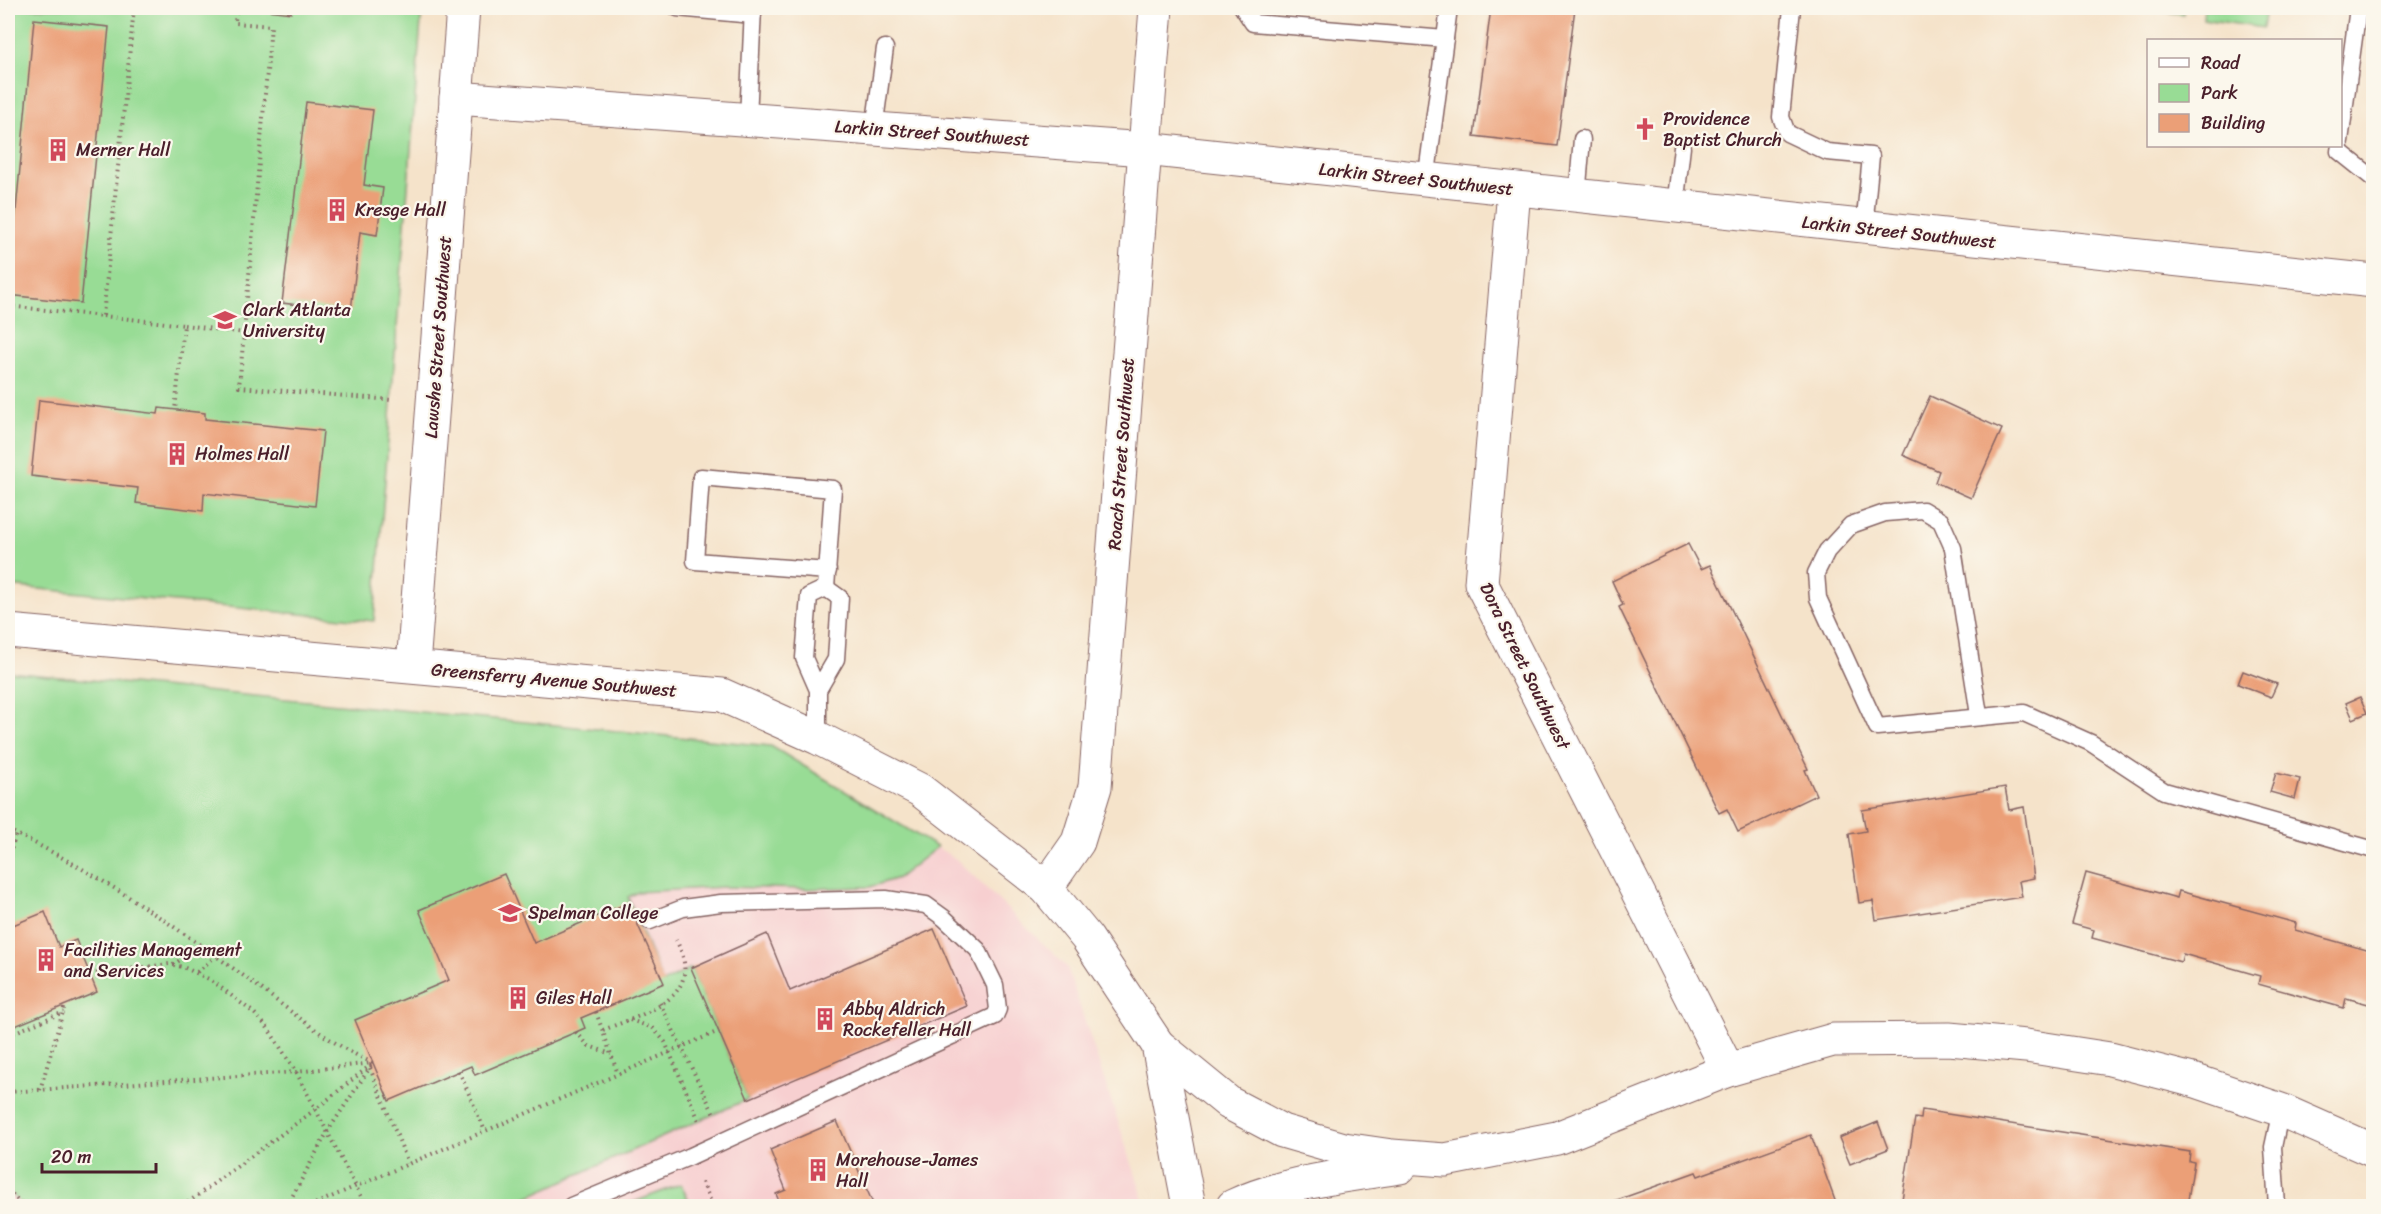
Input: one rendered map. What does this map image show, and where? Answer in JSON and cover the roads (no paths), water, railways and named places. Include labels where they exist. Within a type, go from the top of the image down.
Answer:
[{"type":"street","name":"Lawshe Street Southwest","points":[[413,666],[463,8]]},
{"type":"street","name":"Roach Street Southwest","points":[[1046,888],[1078,842],[1095,787],[1156,8]]},
{"type":"street","name":"Larkin Street Southwest","points":[[456,98],[1145,149],[2373,281]]},
{"type":"street","name":"Dora Street Southwest","points":[[1514,190],[1481,583],[1728,1070]]},
{"type":"street","name":"Greensferry Avenue Southwest","points":[[8,631],[722,695],[818,738],[920,790],[1046,888],[1087,938],[1158,1045]]},
{"type":"street","points":[[1233,1206],[1257,1195],[1314,1182],[1557,1138],[1728,1070],[1833,1040],[1948,1039],[2026,1046],[2110,1059],[2196,1081],[2281,1110],[2373,1151]]},
{"type":"street","points":[[1158,1045],[1229,1103],[1282,1131],[1344,1149],[1444,1160]]},
{"type":"street","points":[[1158,1045],[1189,1206]]},
{"type":"lane","points":[[677,8],[753,11],[748,119]]},
{"type":"lane","points":[[1243,8],[1253,23],[1444,39]]},
{"type":"lane","points":[[1426,181],[1449,8]]},
{"type":"lane","points":[[1792,8],[1781,117],[1787,133],[1827,152],[1871,156],[1864,228]]},
{"type":"lane","points":[[2342,126],[2358,8]]},
{"type":"lane","points":[[874,129],[885,48]]},
{"type":"lane","points":[[1577,197],[1582,139]]},
{"type":"lane","points":[[1675,207],[1682,147]]},
{"type":"lane","points":[[2340,147],[2339,152],[2373,179]]},
{"type":"lane","points":[[818,690],[836,659],[840,598],[827,579],[833,489],[701,477],[695,561],[827,579]]},
{"type":"lane","points":[[1979,715],[1953,548],[1941,521],[1923,510],[1885,513],[1851,525],[1827,551],[1816,573],[1818,598],[1877,727],[1979,715],[2024,713],[2091,743],[2164,791],[2373,850]]},
{"type":"lane","points":[[818,738],[818,690],[804,658],[809,596],[827,579]]},
{"type":"lane","points":[[571,1206],[726,1140],[995,1016],[998,1010],[995,985],[978,950],[944,918],[926,906],[886,899],[721,903],[683,908],[650,921]]},
{"type":"lane","points":[[2277,1206],[2272,1147],[2281,1110]]},
{"type":"place","name":"Providence Baptist Church","points":[[1645,129]]},
{"type":"place","name":"Merner Hall","points":[[58,150]]},
{"type":"place","name":"Kresge Hall","points":[[337,210]]},
{"type":"place","name":"Clark Atlanta University","points":[[225,320]]},
{"type":"place","name":"Holmes Hall","points":[[177,454]]},
{"type":"place","name":"Spelman College","points":[[510,913]]},
{"type":"place","name":"Facilities Management and Services","points":[[46,960]]},
{"type":"place","name":"Giles Hall","points":[[518,998]]},
{"type":"place","name":"Abby Aldrich Rockefeller Hall","points":[[825,1019]]},
{"type":"place","name":"Morehouse-James Hall","points":[[818,1170]]}]
